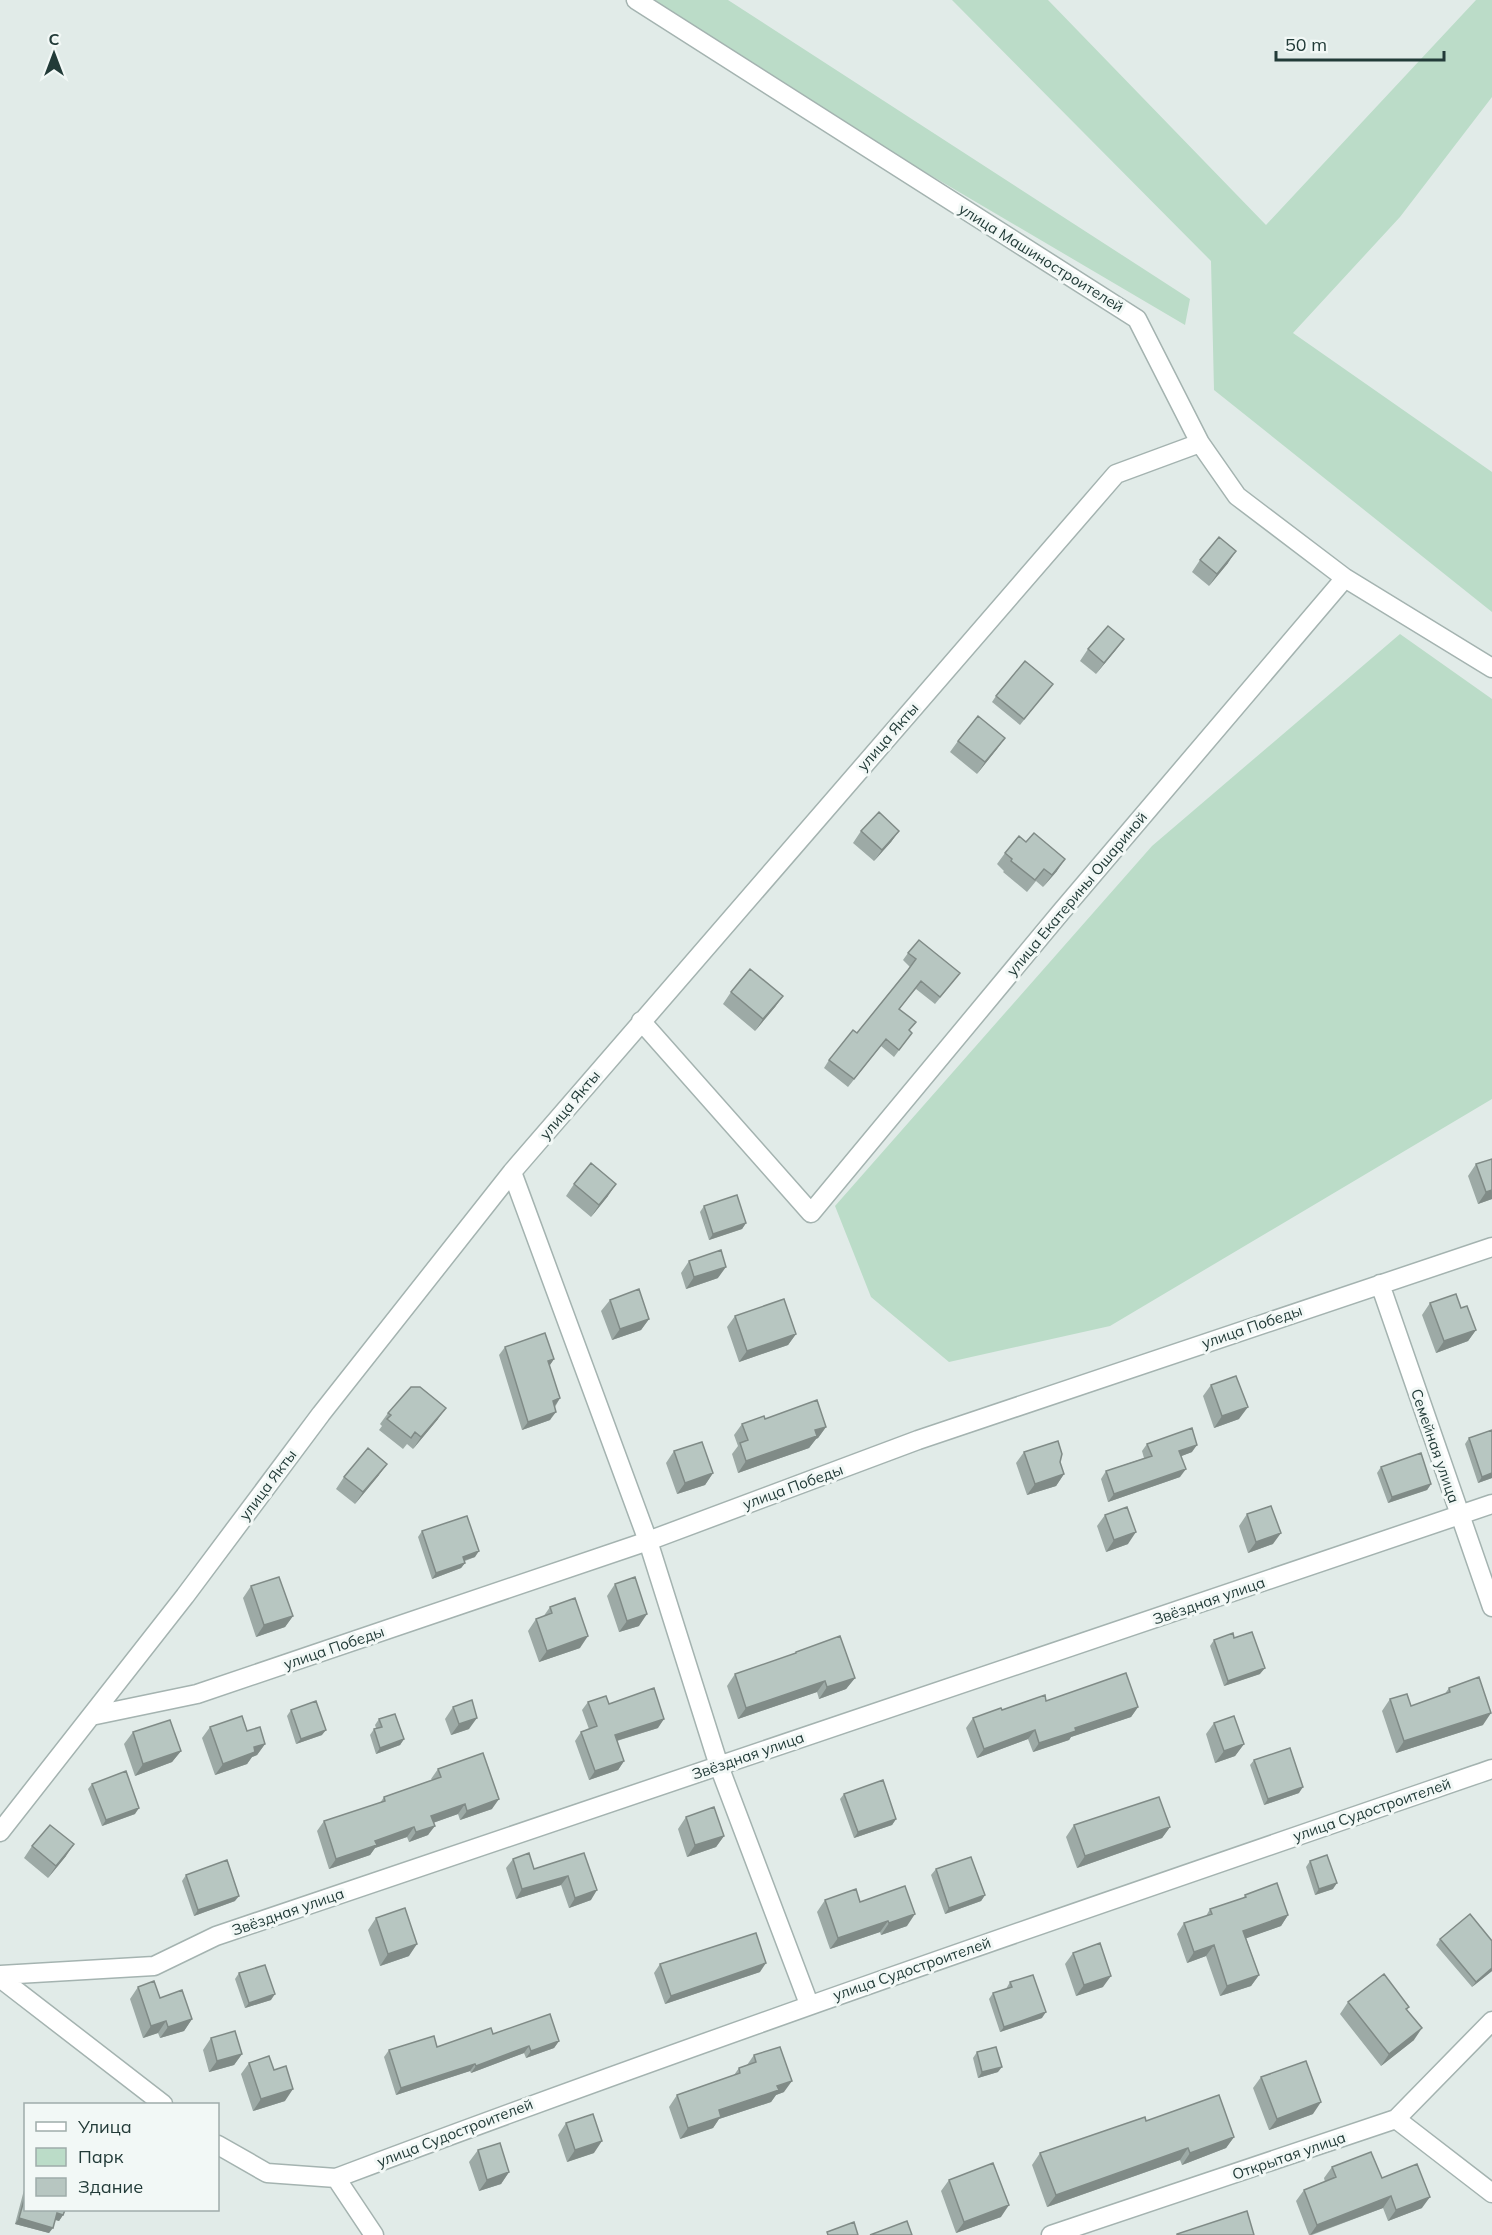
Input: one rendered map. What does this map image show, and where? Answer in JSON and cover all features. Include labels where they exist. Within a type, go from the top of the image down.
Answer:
[{"type":"street","name":"улица Машиностроителей","points":[[636,0],[1137,319],[1200,443],[1237,496],[1345,578],[1492,668]]},
{"type":"street","name":"улица Якты","points":[[0,1832],[186,1596],[321,1414],[512,1172],[641,1021],[1116,474],[1200,443]]},
{"type":"street","name":"улица Екатерины Ошариной","points":[[641,1021],[811,1213],[1060,912],[1345,578]]},
{"type":"street","points":[[512,1172],[648,1541],[719,1766],[808,2004]]},
{"type":"street","name":"улица Победы","points":[[91,1716],[197,1694],[648,1541],[918,1440],[1492,1247]]},
{"type":"street","name":"Семейная улица","points":[[1380,1284],[1492,1607]]},
{"type":"street","name":"Звёздная улица","points":[[0,1977],[154,1966],[216,1936],[1492,1504]]},
{"type":"street","name":"улица Судостроителей","points":[[336,2178],[560,2093],[808,2004],[1492,1769]]},
{"type":"street","points":[[0,1977],[162,2103]]},
{"type":"street","name":"Открытая улица","points":[[1051,2235],[1396,2119],[1492,2021]]},
{"type":"street","points":[[1396,2119],[1492,2193]]},
{"type":"street","points":[[219,2146],[267,2173],[336,2178],[374,2235]]},
{"type":"green space","points":[[633,0],[728,0],[1190,299],[1185,325]]},
{"type":"green space","points":[[952,0],[1048,0],[1266,225],[1476,0],[1492,0],[1492,97],[1400,217],[1293,333],[1492,472],[1492,612],[1214,390],[1211,261]]},
{"type":"green space","points":[[1400,634],[1492,699],[1492,1099],[1110,1326],[949,1362],[871,1297],[835,1206],[1152,846]]},
{"type":"building","points":[[1219,537],[1236,551],[1217,574],[1200,560]]},
{"type":"building","points":[[1108,626],[1124,639],[1104,663],[1088,649]]},
{"type":"building","points":[[1025,661],[1053,684],[1024,719],[996,696]]},
{"type":"building","points":[[978,716],[1005,738],[985,762],[958,741]]},
{"type":"building","points":[[879,812],[899,831],[882,850],[861,831]]},
{"type":"building","points":[[1034,833],[1065,859],[1052,875],[1044,869],[1035,880],[1011,861],[1012,859],[1005,853],[1019,836],[1026,842]]},
{"type":"building","points":[[919,940],[960,973],[940,997],[921,981],[899,1009],[916,1022],[909,1030],[912,1033],[899,1050],[886,1039],[854,1079],[829,1060],[853,1030],[857,1033],[908,970],[916,959],[908,953]]},
{"type":"building","points":[[750,969],[783,996],[763,1019],[731,992]]},
{"type":"building","points":[[1492,1159],[1492,1190],[1486,1192],[1476,1164]]},
{"type":"building","points":[[591,1163],[616,1184],[599,1205],[574,1184]]},
{"type":"building","points":[[737,1195],[746,1223],[713,1234],[704,1206]]},
{"type":"building","points":[[721,1250],[726,1267],[694,1277],[689,1261]]},
{"type":"building","points":[[639,1289],[649,1319],[620,1329],[610,1300]]},
{"type":"building","points":[[1456,1294],[1461,1308],[1467,1306],[1476,1330],[1444,1341],[1430,1303]]},
{"type":"building","points":[[784,1299],[796,1334],[747,1351],[735,1316]]},
{"type":"building","points":[[545,1333],[554,1359],[548,1361],[560,1398],[553,1401],[556,1412],[528,1422],[505,1347]]},
{"type":"building","points":[[1236,1376],[1248,1407],[1222,1416],[1211,1385]]},
{"type":"building","points":[[411,1387],[420,1387],[446,1408],[421,1437],[415,1432],[411,1438],[387,1419],[391,1415],[388,1413]]},
{"type":"building","points":[[817,1400],[826,1427],[815,1430],[817,1436],[746,1461],[740,1443],[748,1440],[742,1424],[764,1416],[765,1419]]},
{"type":"building","points":[[1192,1428],[1197,1445],[1179,1451],[1186,1469],[1114,1494],[1106,1471],[1152,1456],[1147,1444]]},
{"type":"building","points":[[1492,1430],[1492,1473],[1482,1477],[1469,1438]]},
{"type":"building","points":[[1058,1441],[1064,1474],[1035,1484],[1024,1452]]},
{"type":"building","points":[[702,1442],[713,1473],[685,1483],[674,1451]]},
{"type":"building","points":[[368,1448],[387,1464],[363,1492],[344,1477]]},
{"type":"building","points":[[1421,1453],[1431,1484],[1392,1497],[1381,1467]]},
{"type":"building","points":[[1271,1506],[1281,1533],[1256,1542],[1247,1514]]},
{"type":"building","points":[[1127,1507],[1136,1532],[1114,1540],[1105,1515]]},
{"type":"building","points":[[467,1516],[479,1551],[463,1557],[465,1563],[436,1573],[422,1531]]},
{"type":"building","points":[[279,1577],[293,1616],[264,1625],[251,1586]]},
{"type":"building","points":[[635,1577],[647,1614],[627,1621],[615,1584]]},
{"type":"building","points":[[575,1598],[588,1636],[547,1651],[536,1619],[552,1613],[550,1607]]},
{"type":"building","points":[[1252,1632],[1265,1668],[1228,1681],[1214,1640],[1233,1633],[1234,1638]]},
{"type":"building","points":[[840,1636],[855,1678],[827,1687],[825,1681],[746,1708],[735,1674]]},
{"type":"building","points":[[1126,1673],[1138,1707],[1039,1743],[1035,1730],[984,1749],[973,1718],[1045,1695],[1046,1701]]},
{"type":"building","points":[[1479,1677],[1491,1713],[1404,1741],[1390,1699],[1407,1694],[1411,1706],[1450,1692],[1449,1688]]},
{"type":"building","points":[[654,1688],[664,1719],[615,1735],[624,1761],[595,1771],[581,1732],[597,1726],[588,1702],[606,1696],[609,1704]]},
{"type":"building","points":[[472,1700],[477,1718],[459,1724],[453,1707]]},
{"type":"building","points":[[316,1701],[326,1730],[301,1739],[291,1710]]},
{"type":"building","points":[[395,1714],[404,1739],[380,1748],[374,1729],[382,1727],[379,1719]]},
{"type":"building","points":[[242,1716],[247,1731],[260,1727],[265,1744],[254,1747],[255,1752],[223,1764],[210,1727]]},
{"type":"building","points":[[1234,1716],[1244,1744],[1224,1751],[1214,1723]]},
{"type":"building","points":[[170,1720],[181,1751],[143,1764],[133,1732]]},
{"type":"building","points":[[1290,1748],[1303,1787],[1268,1799],[1254,1760]]},
{"type":"building","points":[[483,1753],[499,1799],[467,1811],[465,1804],[431,1816],[435,1826],[416,1832],[414,1827],[375,1841],[377,1845],[336,1859],[324,1821],[385,1801],[384,1797],[441,1777],[438,1769]]},
{"type":"building","points":[[126,1771],[139,1808],[106,1820],[92,1784]]},
{"type":"building","points":[[883,1780],[896,1819],[858,1832],[844,1794]]},
{"type":"building","points":[[1159,1797],[1170,1827],[1085,1856],[1074,1825]]},
{"type":"building","points":[[714,1807],[724,1836],[695,1845],[686,1817]]},
{"type":"building","points":[[50,1825],[74,1844],[56,1866],[32,1846]]},
{"type":"building","points":[[529,1853],[534,1869],[584,1853],[597,1890],[575,1898],[568,1876],[522,1889],[513,1859]]},
{"type":"building","points":[[1327,1855],[1337,1883],[1319,1889],[1310,1861]]},
{"type":"building","points":[[971,1857],[985,1895],[949,1908],[936,1869]]},
{"type":"building","points":[[227,1860],[239,1896],[198,1910],[186,1875]]},
{"type":"building","points":[[1277,1883],[1288,1915],[1243,1931],[1259,1975],[1227,1986],[1214,1945],[1194,1952],[1184,1923],[1212,1914],[1210,1909],[1246,1897],[1245,1895]]},
{"type":"building","points":[[905,1886],[915,1914],[838,1938],[825,1900],[856,1889],[860,1902]]},
{"type":"building","points":[[405,1908],[417,1944],[388,1954],[376,1918]]},
{"type":"building","points":[[1470,1914],[1492,1941],[1492,1968],[1476,1982],[1440,1939]]},
{"type":"building","points":[[756,1933],[766,1963],[671,1996],[660,1964]]},
{"type":"building","points":[[1100,1943],[1111,1976],[1084,1985],[1073,1953]]},
{"type":"building","points":[[265,1965],[275,1994],[249,2003],[239,1973]]},
{"type":"building","points":[[1384,1974],[1409,2007],[1406,2009],[1422,2028],[1389,2054],[1348,2002]]},
{"type":"building","points":[[1033,1975],[1046,2012],[1004,2027],[993,1993],[1012,1987],[1010,1982]]},
{"type":"building","points":[[154,1981],[160,1998],[182,1990],[192,2019],[168,2027],[166,2021],[151,2026],[138,1987]]},
{"type":"building","points":[[550,2014],[559,2041],[531,2051],[529,2046],[476,2066],[475,2064],[401,2088],[389,2050],[434,2036],[437,2047],[491,2028],[493,2034]]},
{"type":"building","points":[[235,2031],[242,2054],[217,2061],[211,2038]]},
{"type":"building","points":[[780,2047],[792,2081],[777,2086],[779,2090],[719,2110],[721,2117],[688,2128],[677,2095],[740,2073],[739,2068],[756,2062],[754,2055]]},
{"type":"building","points":[[996,2047],[1002,2067],[982,2072],[977,2052]]},
{"type":"building","points":[[269,2056],[274,2070],[286,2066],[293,2089],[261,2099],[249,2063]]},
{"type":"building","points":[[1306,2061],[1321,2102],[1277,2119],[1261,2077]]},
{"type":"building","points":[[1219,2095],[1234,2137],[1190,2153],[1188,2148],[1056,2195],[1040,2153],[1145,2117],[1146,2121]]},
{"type":"building","points":[[593,2114],[602,2141],[575,2150],[566,2123]]},
{"type":"building","points":[[500,2143],[509,2172],[487,2180],[478,2150]]},
{"type":"building","points":[[1371,2152],[1382,2178],[1417,2164],[1430,2197],[1396,2210],[1391,2196],[1317,2225],[1304,2190],[1336,2177],[1332,2167]]},
{"type":"building","points":[[993,2163],[1009,2205],[964,2222],[949,2180]]},
{"type":"building","points":[[24,2200],[24,2211],[65,2211],[63,2215],[57,2213],[53,2228],[19,2218]]},
{"type":"building","points":[[1247,2211],[1254,2235],[1177,2235],[1177,2234]]},
{"type":"building","points":[[907,2221],[912,2235],[870,2235]]},
{"type":"building","points":[[854,2222],[858,2235],[828,2235],[827,2232]]}]
